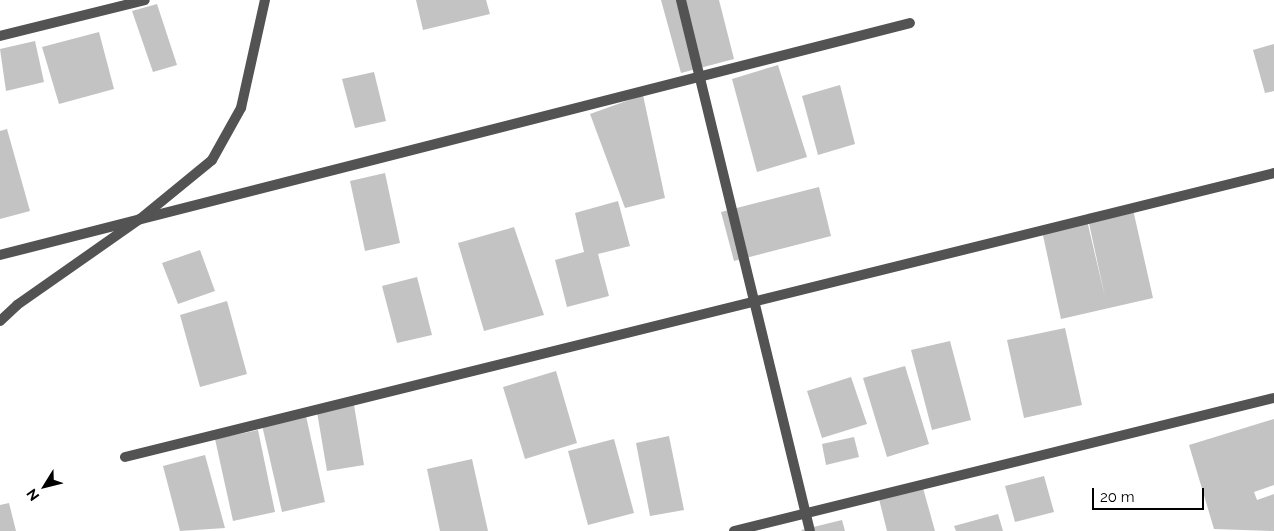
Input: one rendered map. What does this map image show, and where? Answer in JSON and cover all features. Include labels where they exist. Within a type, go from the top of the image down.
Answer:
[{"type":"street","points":[[0,36],[145,0]]},
{"type":"street","points":[[0,321],[18,305],[140,219],[212,160],[241,108],[265,0]]},
{"type":"street","points":[[681,0],[810,531]]},
{"type":"street","points":[[0,255],[910,23]]},
{"type":"street","points":[[125,457],[1274,173]]},
{"type":"street","points":[[734,531],[1274,398]]},
{"type":"building","points":[[416,0],[486,0],[490,14],[423,30]]},
{"type":"building","points":[[661,0],[719,0],[734,59],[681,73]]},
{"type":"building","points":[[157,4],[177,65],[153,72],[132,11]]},
{"type":"building","points":[[99,32],[114,89],[59,104],[42,47]]},
{"type":"building","points":[[35,41],[44,82],[6,91],[0,49]]},
{"type":"building","points":[[1274,44],[1274,91],[1265,93],[1253,50]]},
{"type":"building","points":[[778,65],[807,157],[757,172],[732,79]]},
{"type":"building","points":[[374,72],[386,121],[355,128],[342,79]]},
{"type":"building","points":[[840,85],[855,144],[818,155],[802,96]]},
{"type":"building","points":[[643,95],[665,198],[625,208],[590,114]]},
{"type":"building","points":[[7,129],[30,211],[0,219],[0,131]]},
{"type":"building","points":[[385,173],[400,243],[365,251],[350,181]]},
{"type":"building","points":[[819,187],[831,236],[734,261],[721,212]]},
{"type":"building","points":[[618,201],[630,246],[598,254],[609,296],[567,307],[555,260],[584,252],[575,213]]},
{"type":"building","points":[[1132,205],[1153,298],[1061,319],[1041,226],[1086,216],[1105,297],[1087,214]]},
{"type":"building","points":[[514,227],[544,315],[484,331],[458,243]]},
{"type":"building","points":[[200,250],[215,291],[178,304],[162,263]]},
{"type":"building","points":[[417,277],[432,335],[397,343],[382,286]]},
{"type":"building","points":[[227,301],[247,374],[200,387],[180,315]]},
{"type":"building","points":[[1065,328],[1082,405],[1024,418],[1007,340]]},
{"type":"building","points":[[950,341],[971,420],[932,430],[911,350]]},
{"type":"building","points":[[905,366],[929,444],[887,457],[863,378]]},
{"type":"building","points":[[556,371],[577,443],[525,459],[503,387]]},
{"type":"building","points":[[851,377],[867,424],[822,438],[807,391]]},
{"type":"building","points":[[354,405],[364,465],[327,471],[317,412]]},
{"type":"building","points":[[306,416],[325,502],[282,512],[262,425]]},
{"type":"building","points":[[1274,419],[1274,485],[1254,492],[1257,500],[1274,494],[1274,531],[1214,529],[1189,445]]},
{"type":"building","points":[[258,430],[275,512],[233,521],[215,439]]},
{"type":"building","points":[[669,436],[684,510],[650,516],[636,443]]},
{"type":"building","points":[[854,437],[859,457],[826,465],[822,444]]},
{"type":"building","points":[[614,439],[634,513],[588,525],[568,451]]},
{"type":"building","points":[[205,455],[225,528],[180,531],[163,466]]},
{"type":"building","points":[[472,459],[488,531],[440,531],[427,469]]},
{"type":"building","points":[[1044,476],[1054,512],[1015,522],[1005,486]]},
{"type":"building","points":[[923,488],[935,531],[887,531],[879,499]]},
{"type":"building","points":[[9,503],[16,531],[0,531],[0,505]]},
{"type":"building","points":[[998,514],[1003,531],[956,531],[954,526]]},
{"type":"building","points":[[842,520],[845,531],[801,530]]}]
